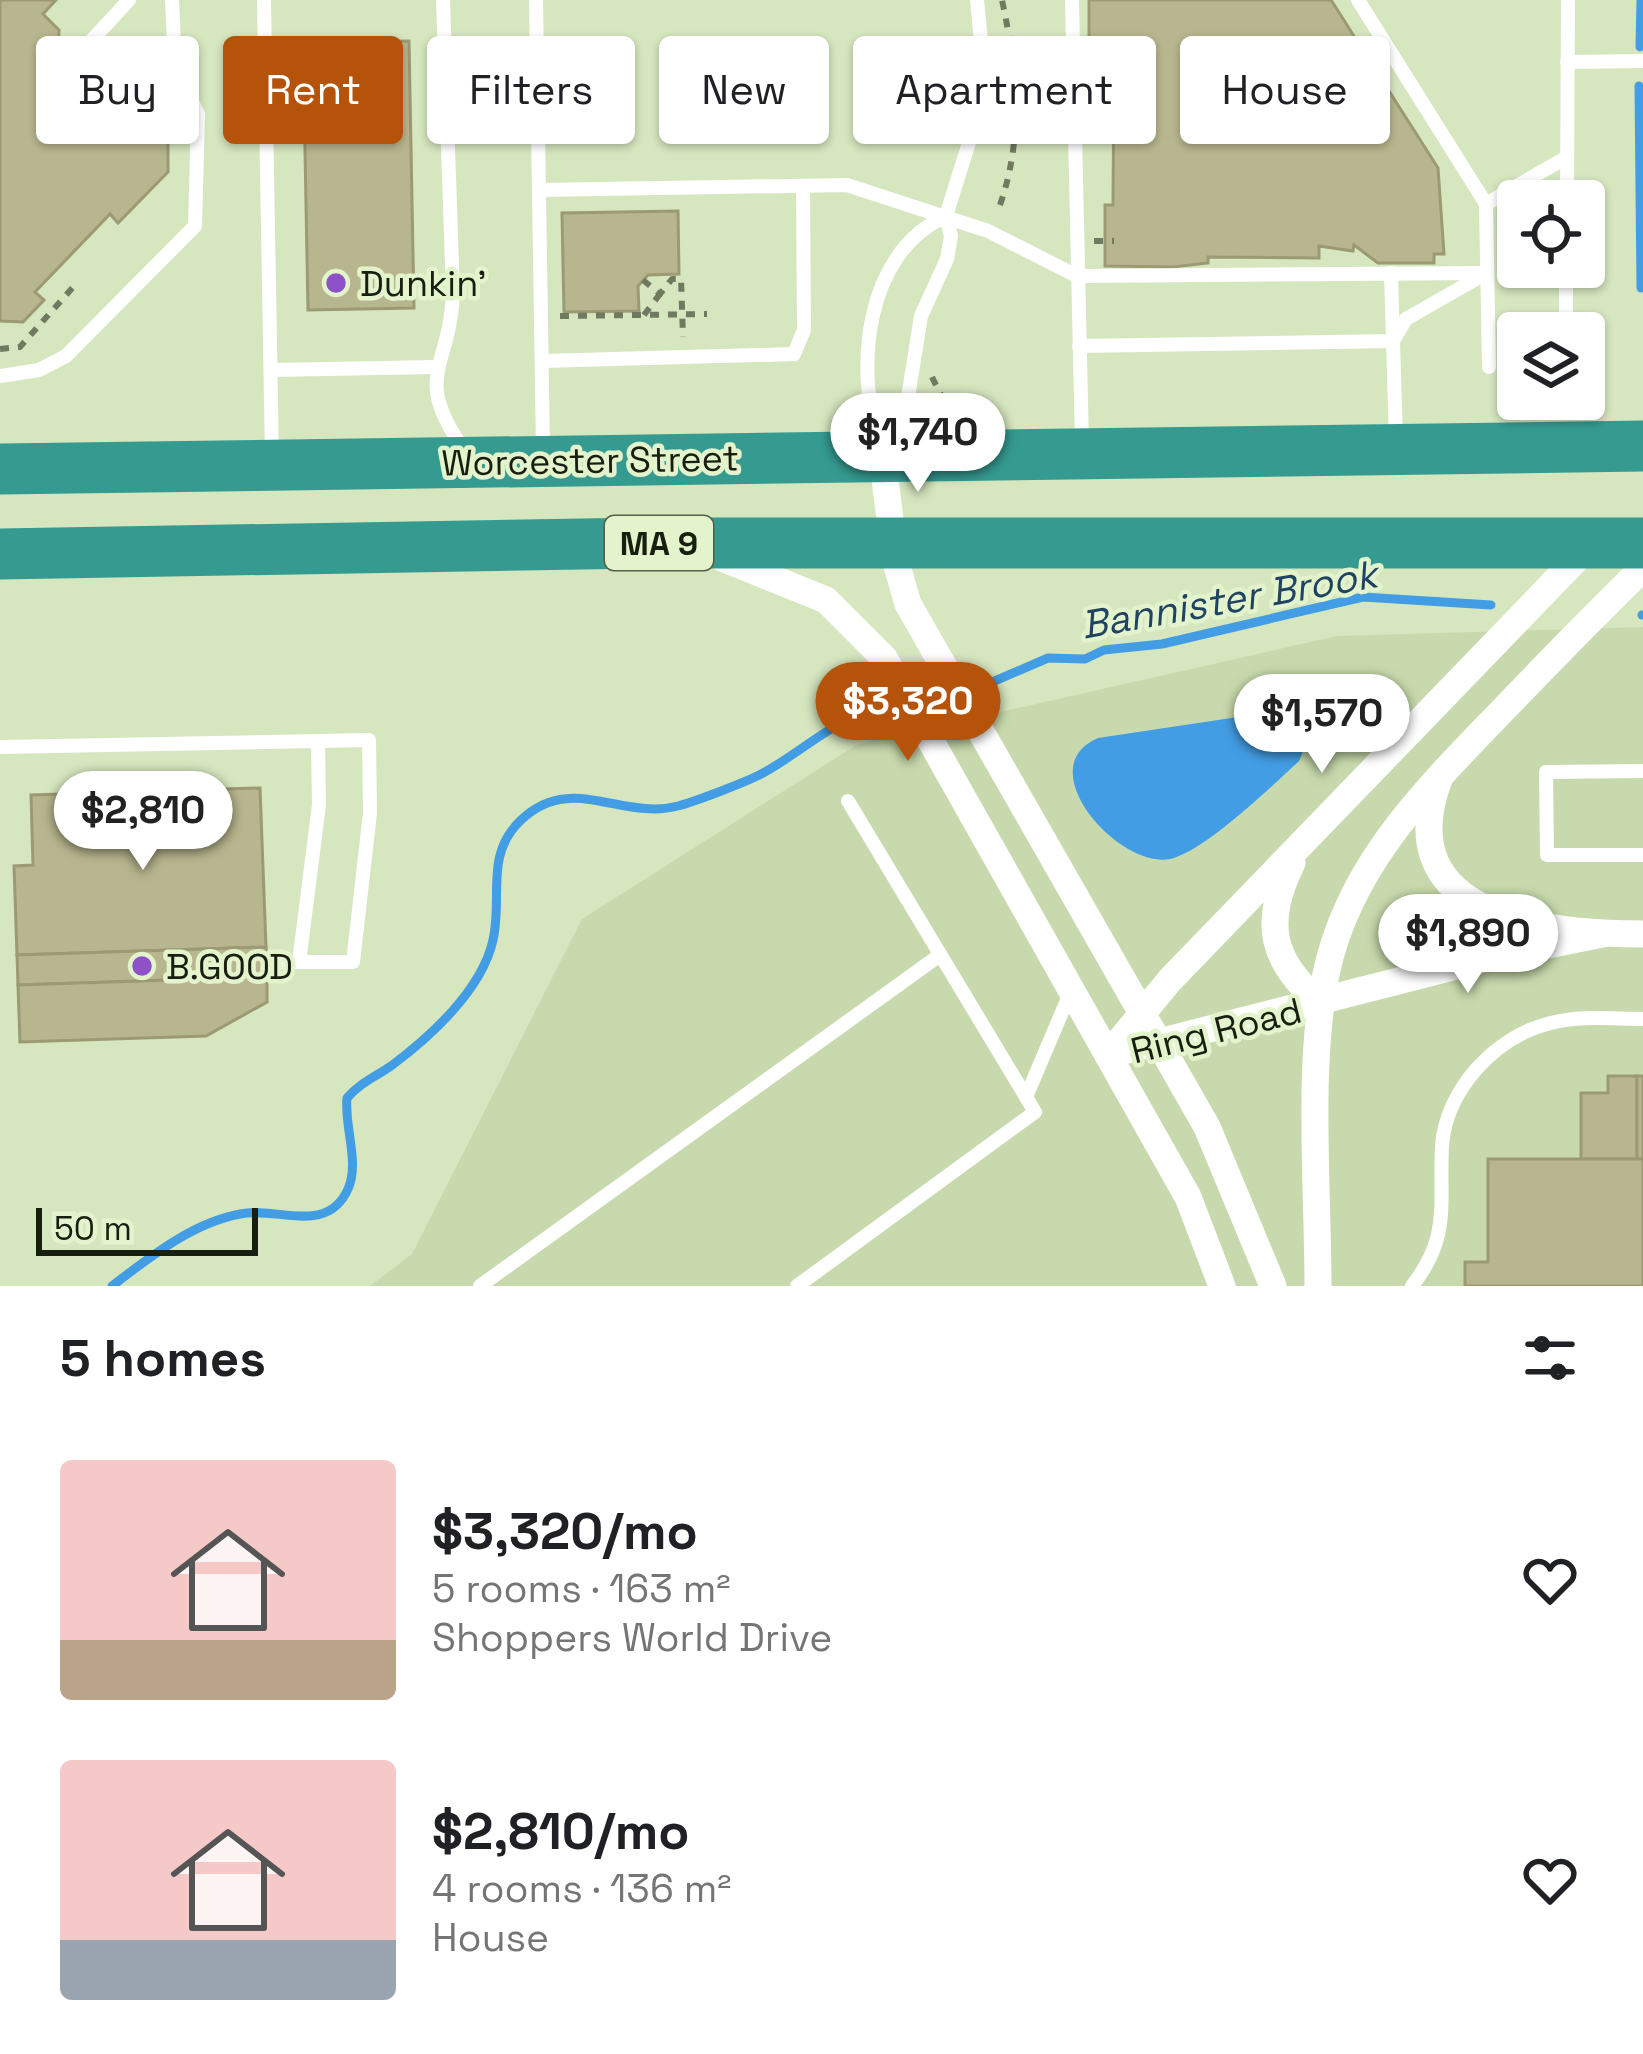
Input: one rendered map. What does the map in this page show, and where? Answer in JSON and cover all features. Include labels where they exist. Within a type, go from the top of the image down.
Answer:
[{"type":"highway","name":"Worcester Street","points":[[3,467],[1643,446]]},
{"type":"highway","points":[[1592,544],[1643,511]]},
{"type":"highway","name":"MA 9","points":[[0,554],[642,543],[1643,543]]},
{"type":"street","points":[[882,455],[892,542],[914,618],[1229,1171],[1273,1286]]},
{"type":"street","points":[[642,543],[718,557],[784,579],[826,600],[865,634],[894,674],[1188,1197],[1222,1286]]},
{"type":"street","points":[[1108,1055],[1141,1011],[1592,544]]},
{"type":"street","points":[[1318,1286],[1322,1004],[1334,946],[1359,883],[1395,826],[1643,568]]},
{"type":"street","name":"Ring Road","points":[[1441,775],[1429,830],[1440,868],[1454,888],[1484,909],[1520,922],[1602,934],[1643,934]]},
{"type":"street","points":[[1308,836],[1282,887],[1272,939],[1287,971],[1322,1004]]},
{"type":"street","name":"Ring Road","points":[[1108,1055],[1160,1046],[1504,954],[1602,934]]},
{"type":"lane","points":[[96,36],[129,0]]},
{"type":"lane","points":[[0,376],[39,370],[66,356],[198,219],[198,114],[173,58],[172,0]]},
{"type":"lane","points":[[264,0],[272,465]]},
{"type":"lane","points":[[443,0],[453,294],[452,318],[435,367],[439,412],[473,462]]},
{"type":"lane","points":[[536,0],[543,461]]},
{"type":"lane","points":[[882,455],[905,416],[916,332],[950,248],[946,215],[978,114],[984,72],[977,0]]},
{"type":"lane","points":[[1072,0],[1082,451]]},
{"type":"lane","points":[[1358,0],[1486,204],[1489,367]]},
{"type":"lane","points":[[1567,180],[1568,0]]},
{"type":"lane","points":[[1567,62],[1643,61]]},
{"type":"lane","points":[[1486,204],[1567,157]]},
{"type":"lane","points":[[539,190],[847,185],[946,215],[1077,276],[1487,273]]},
{"type":"lane","points":[[542,362],[794,354],[804,330],[803,186]]},
{"type":"lane","points":[[882,455],[868,389],[875,309],[899,254],[921,231],[946,215]]},
{"type":"lane","points":[[1391,273],[1396,446]]},
{"type":"lane","points":[[1393,341],[1406,319],[1487,273]]},
{"type":"lane","points":[[1079,346],[1393,341]]},
{"type":"lane","points":[[271,370],[435,367]]},
{"type":"lane","points":[[0,747],[369,740],[370,813],[352,962],[273,962]]},
{"type":"lane","points":[[299,962],[319,806],[318,741]]},
{"type":"lane","points":[[1643,771],[1546,772],[1547,855],[1643,855]]},
{"type":"lane","points":[[797,1286],[1035,1112],[848,801]]},
{"type":"lane","points":[[480,1286],[940,955]]},
{"type":"lane","points":[[1026,1097],[1071,991]]},
{"type":"lane","points":[[1412,1286],[1430,1262],[1441,1232],[1443,1140],[1461,1085],[1543,1024],[1643,1019]]},
{"type":"path","points":[[1000,205],[1016,138],[1018,98],[1002,0]]},
{"type":"path","points":[[644,315],[672,279],[681,279],[683,315]]},
{"type":"path","points":[[644,280],[661,294]]},
{"type":"path","points":[[0,349],[20,346],[74,286]]},
{"type":"path","points":[[557,316],[706,314]]},
{"type":"path","points":[[932,376],[944,400]]},
{"type":"shaded area","points":[[1643,627],[1643,1286],[370,1286],[412,1254],[582,919],[858,744],[1337,636]]},
{"type":"water","points":[[1258,714],[1291,716],[1296,721],[1304,737],[1299,761],[1239,815],[1188,852],[1153,859],[1131,850],[1090,815],[1077,793],[1073,772],[1079,752],[1098,738]]},
{"type":"building","points":[[0,0],[56,0],[43,14],[59,30],[59,36],[36,36],[36,144],[168,144],[168,172],[118,223],[110,214],[35,292],[44,300],[23,322],[0,321]]},
{"type":"building","points":[[1089,0],[1331,0],[1354,36],[1180,36],[1180,144],[1390,144],[1390,93],[1438,168],[1444,254],[1434,254],[1434,263],[1378,263],[1354,245],[1353,251],[1319,246],[1319,258],[1208,257],[1208,263],[1173,267],[1105,266],[1105,205],[1113,205],[1113,144],[1156,144],[1156,36],[1089,36]]},
{"type":"building","points":[[403,41],[409,41],[414,308],[308,310],[305,144],[403,144]]},
{"type":"building","points":[[678,211],[679,274],[648,275],[638,286],[639,311],[564,312],[562,213]]},
{"type":"building","points":[[260,788],[266,947],[17,955],[14,866],[33,865],[31,795]]},
{"type":"building","name":"B.GOOD","points":[[266,947],[267,977],[18,985],[17,955]]},
{"type":"building","points":[[267,977],[267,1002],[206,1036],[20,1042],[18,985]]},
{"type":"building","points":[[1608,1076],[1637,1076],[1637,1159],[1581,1159],[1581,1093],[1608,1093]]},
{"type":"building","points":[[1637,1076],[1643,1076],[1643,1159],[1637,1159]]},
{"type":"building","points":[[1488,1159],[1643,1159],[1643,1286],[1465,1286],[1465,1262],[1488,1262]]},
{"type":"waterway","name":"Bannister Brook","points":[[1640,47],[1641,0]]},
{"type":"waterway","name":"Bannister Brook","points":[[1639,86],[1641,288]]},
{"type":"waterway","name":"Bannister Brook","points":[[983,686],[1048,658],[1085,659],[1104,650],[1162,644],[1363,597],[1491,605]]},
{"type":"waterway","name":"Bannister Brook","points":[[112,1286],[172,1242],[222,1218],[254,1213],[314,1215],[339,1203],[348,1189],[352,1167],[347,1098],[422,1041],[478,977],[496,924],[502,847],[521,820],[540,806],[578,798],[637,808],[686,804],[755,777],[843,722],[872,710]]},
{"type":"place","name":"Dunkin'","points":[[336,283]]},
{"type":"place","name":"B.GOOD","points":[[142,966]]}]
